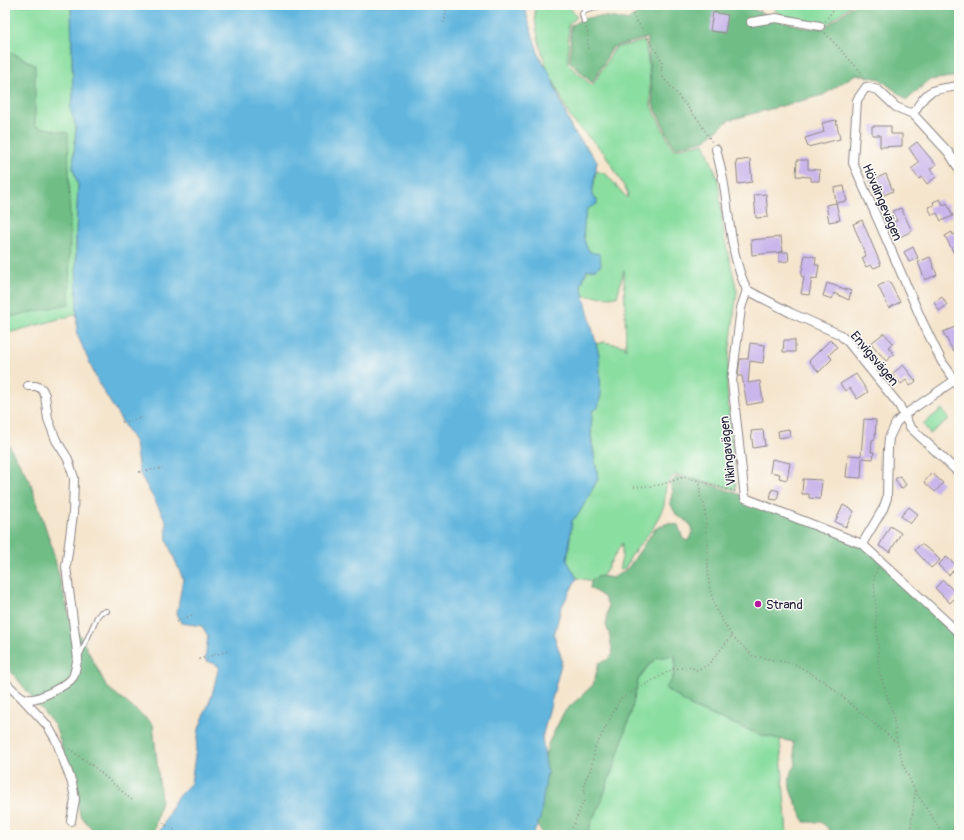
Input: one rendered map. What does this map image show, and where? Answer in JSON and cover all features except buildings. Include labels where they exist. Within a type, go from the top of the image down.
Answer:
[{"type":"street","points":[[751,22],[776,18],[820,26]]},
{"type":"street","points":[[913,114],[928,92],[933,89],[959,86]]},
{"type":"street","points":[[866,87],[878,90],[896,107],[913,114],[949,153],[959,169]]},
{"type":"street","name":"Hövdingevägen","points":[[866,87],[857,100],[853,134],[853,163],[923,324],[942,362],[957,379]]},
{"type":"street","points":[[716,149],[724,185],[730,235],[741,279],[747,290]]},
{"type":"street","name":"Envigsvägen","points":[[747,290],[791,313],[839,334],[848,342],[899,405],[910,427],[959,473]]},
{"type":"street","name":"Vikingavägen","points":[[747,290],[740,308],[732,375],[745,498],[748,501],[862,544],[959,634]]},
{"type":"street","points":[[862,544],[884,509],[887,498],[889,438],[896,423],[904,415],[957,379]]},
{"type":"street","points":[[21,697],[28,700],[38,698],[65,684],[73,677],[77,660],[66,567],[73,508],[74,478],[72,468],[56,440],[48,419],[45,395],[42,389],[28,386]]},
{"type":"street","points":[[5,683],[21,697],[47,725],[56,740],[72,783],[75,799],[71,821]]},
{"type":"lane","points":[[584,22],[582,14],[585,10],[603,5]]},
{"type":"lane","points":[[77,660],[97,617],[101,612],[106,611]]},
{"type":"path","points":[[444,23],[447,5]]},
{"type":"path","points":[[625,5],[630,10],[662,61],[661,75],[699,121],[716,149]]},
{"type":"path","points":[[584,22],[588,33],[588,51]]},
{"type":"path","points":[[827,36],[861,72],[866,87]]},
{"type":"path","points":[[122,422],[142,418]]},
{"type":"path","points":[[139,472],[164,468]]},
{"type":"path","points":[[634,487],[660,485],[671,480],[684,477],[744,495]]},
{"type":"path","points":[[700,481],[700,496],[705,507],[709,586],[716,610],[732,636],[753,656],[795,664],[825,682],[897,743]]},
{"type":"path","points":[[878,560],[874,578],[879,670],[893,714],[897,743],[904,767],[915,791],[944,835]]},
{"type":"path","points":[[176,622],[192,615]]},
{"type":"path","points":[[569,835],[584,800],[586,780],[591,769],[595,748],[620,698],[672,669],[691,667],[696,670],[707,666],[732,636]]},
{"type":"path","points":[[199,659],[229,651]]},
{"type":"path","points":[[65,746],[92,765],[133,801]]},
{"type":"path","points":[[905,835],[910,828],[915,791]]},
{"type":"path","points":[[163,823],[176,830]]},
{"type":"green space","points":[[5,5],[71,5],[73,99],[71,108],[76,127],[73,168],[78,185],[76,235],[77,314],[5,334]]},
{"type":"green space","points":[[525,5],[532,38],[538,54],[547,68],[540,45],[535,5],[568,5],[577,17],[569,24],[568,64],[592,86],[615,48],[645,41],[649,68],[651,105],[673,150],[704,143],[718,179],[724,236],[737,291],[728,363],[727,389],[736,490],[697,479],[674,475],[666,485],[664,506],[653,528],[631,556],[625,568],[619,569],[622,558],[622,543],[599,582],[577,578],[567,561],[572,521],[579,513],[598,479],[591,436],[592,411],[599,355],[596,344],[604,342],[624,346],[626,350],[624,270],[617,297],[584,296],[581,285],[587,270],[596,269],[590,252],[585,245],[583,229],[587,209],[592,196],[596,171],[606,174],[627,198],[628,193],[605,154],[571,119],[553,80],[572,130],[589,150],[580,147],[499,23]]},
{"type":"green space","points":[[640,5],[743,5],[779,20],[808,28],[825,28],[854,5],[959,5],[959,76],[929,80],[907,100],[880,79],[856,74],[823,95],[729,120],[705,140],[674,148],[653,104],[647,38],[613,47],[592,83],[570,62],[571,26],[591,17],[606,17],[628,21],[640,9]]},
{"type":"green space","points":[[772,5],[851,5],[825,26],[778,14]]},
{"type":"green space","points":[[5,49],[35,65],[35,126],[68,133],[70,219],[69,304],[5,318]]},
{"type":"green space","points":[[942,409],[949,419],[930,434],[923,424]]},
{"type":"green space","points":[[5,439],[30,481],[51,544],[69,615],[107,687],[153,724],[161,800],[153,835],[135,835],[126,826],[116,835],[97,835],[80,815],[75,786],[55,726],[10,670],[5,668]]},
{"type":"green space","points":[[676,477],[694,479],[741,495],[863,545],[959,637],[959,835],[827,835],[829,829],[821,822],[804,822],[790,787],[790,780],[796,765],[793,742],[761,735],[692,707],[665,688],[673,677],[675,655],[657,658],[648,666],[638,680],[631,713],[617,757],[600,805],[591,822],[588,835],[543,835],[534,820],[541,769],[549,742],[564,712],[593,685],[599,663],[607,660],[613,654],[606,625],[608,606],[604,597],[590,588],[591,580],[600,576],[613,578],[628,568],[655,529],[668,523],[678,525],[683,539],[688,541],[692,533],[691,526],[685,520],[677,516],[670,503],[673,490],[670,484]]},
{"type":"green space","points":[[675,655],[675,669],[673,677],[666,689],[692,707],[761,735],[780,738],[787,835],[588,835],[591,822],[600,804],[617,757],[631,713],[638,680],[648,666],[658,657]]},
{"type":"water","points":[[71,5],[525,5],[527,17],[540,59],[548,70],[572,130],[597,161],[592,196],[597,199],[597,204],[587,209],[584,237],[590,252],[600,254],[601,265],[596,269],[587,270],[581,285],[599,355],[601,395],[598,408],[592,411],[591,436],[598,479],[579,513],[572,521],[567,561],[577,578],[561,608],[554,635],[562,660],[542,738],[547,772],[540,819],[533,835],[158,835],[177,797],[191,783],[199,729],[212,695],[219,666],[205,660],[208,636],[202,626],[181,623],[177,613],[183,579],[167,541],[166,521],[139,472],[135,443],[98,382],[77,334],[76,235],[78,185],[73,168],[76,127],[70,108],[73,99]]},
{"type":"place","name":"Strand","points":[[758,604]]}]
